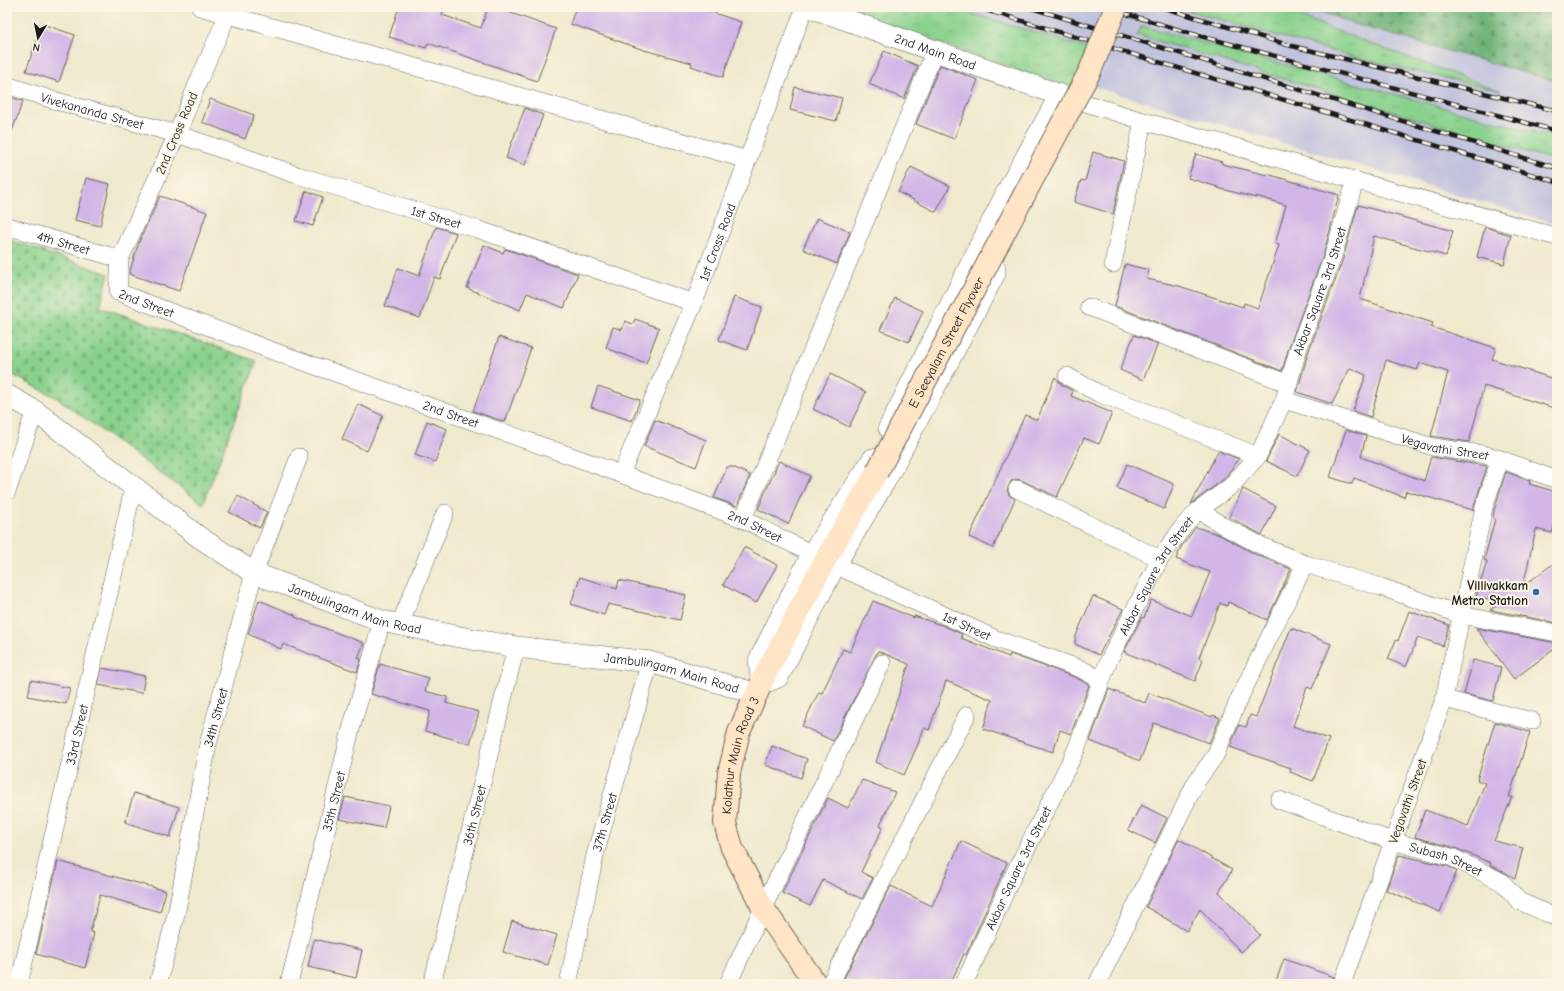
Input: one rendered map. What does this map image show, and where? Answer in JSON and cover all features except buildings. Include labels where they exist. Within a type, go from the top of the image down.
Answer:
[{"type":"main road","name":"E Seeyalam Street Flyover","points":[[762,684],[828,555],[877,472],[1090,71],[1116,7]]},
{"type":"main road","name":"Kolathur Main Road 3","points":[[762,684],[739,732],[729,773],[725,823],[732,848],[763,908],[816,984]]},
{"type":"street","points":[[200,7],[230,11],[748,160]]},
{"type":"street","name":"1st Cross Road","points":[[621,474],[694,303],[806,7]]},
{"type":"street","name":"2nd Main Road","points":[[810,7],[1060,95]]},
{"type":"street","name":"2nd Cross Road","points":[[120,259],[177,134],[230,11]]},
{"type":"street","points":[[743,519],[936,51]]},
{"type":"street","name":"Vivekananda Street","points":[[7,85],[53,100],[177,134]]},
{"type":"street","points":[[979,248],[993,263],[996,268],[995,273],[885,481],[834,565],[778,677],[762,684],[759,661],[812,554],[873,459],[1008,190],[1060,95],[1143,121],[1557,237]]},
{"type":"street","points":[[1113,264],[1143,121]]},
{"type":"street","name":"1st Street","points":[[177,134],[297,175],[477,229],[694,303]]},
{"type":"street","name":"Akbar Square 3rd Street","points":[[964,984],[1010,882],[1076,750],[1109,660],[1160,559],[1185,524],[1198,510],[1231,486],[1258,456],[1286,392],[1298,350],[1333,256],[1355,181]]},
{"type":"street","name":"4th Street","points":[[7,226],[120,259]]},
{"type":"street","name":"2nd Street","points":[[120,259],[118,292],[270,350],[621,474],[743,519],[812,554]]},
{"type":"street","name":"Vegavathi Street","points":[[1089,307],[1286,392],[1433,447],[1500,459],[1484,507],[1444,699],[1392,840],[1342,984]]},
{"type":"street","points":[[1067,376],[1098,393],[1258,456]]},
{"type":"street","name":"Jambulingam Main Road","points":[[7,395],[35,411],[134,485],[199,537],[254,573],[391,622],[516,647],[650,662],[762,684]]},
{"type":"street","points":[[7,492],[35,411]]},
{"type":"street","name":"34th Street","points":[[158,984],[177,910],[208,744],[254,573],[299,457]]},
{"type":"street","points":[[1500,459],[1557,480]]},
{"type":"street","name":"33rd Street","points":[[19,984],[134,485]]},
{"type":"street","points":[[1017,489],[1160,559]]},
{"type":"street","points":[[1198,510],[1225,527],[1260,545],[1305,564],[1381,587],[1461,614],[1557,633]]},
{"type":"street","name":"35th Street","points":[[289,984],[351,729],[391,622],[445,513]]},
{"type":"street","points":[[1097,984],[1196,782],[1215,756],[1239,699],[1305,564]]},
{"type":"street","name":"1st Street","points":[[834,565],[996,639],[1082,669],[1101,680]]},
{"type":"street","name":"36th Street","points":[[432,984],[516,647]]},
{"type":"street","name":"37th Street","points":[[568,984],[596,851],[650,662]]},
{"type":"street","points":[[728,984],[763,908],[882,663]]},
{"type":"street","points":[[1444,699],[1532,721]]},
{"type":"street","points":[[830,984],[967,715]]},
{"type":"street","name":"Subash Street","points":[[1279,800],[1392,840],[1451,857],[1502,882],[1519,901],[1557,918]]},
{"type":"shaded area","points":[[821,7],[1557,7],[1557,224],[1098,88]]},
{"type":"green space","points":[[838,7],[950,7],[1087,48],[1072,90]]},
{"type":"green space","points":[[1175,7],[1276,7],[1363,41],[1501,91],[1357,58]]},
{"type":"green space","points":[[1308,7],[1557,7],[1557,82],[1357,25]]},
{"type":"green space","points":[[1142,26],[1557,138],[1557,161],[1137,35]]},
{"type":"green space","points":[[7,239],[109,274],[100,307],[257,361],[203,504],[57,398],[7,372]]},
{"type":"railway","points":[[976,7],[1557,182]]},
{"type":"railway","points":[[1028,7],[1557,168]]},
{"type":"railway","points":[[1104,7],[1189,33],[1557,131]]},
{"type":"railway","points":[[1161,7],[1288,45],[1557,111]]},
{"type":"place","name":"Villivakkam Metro Station","points":[[1536,592]]}]
